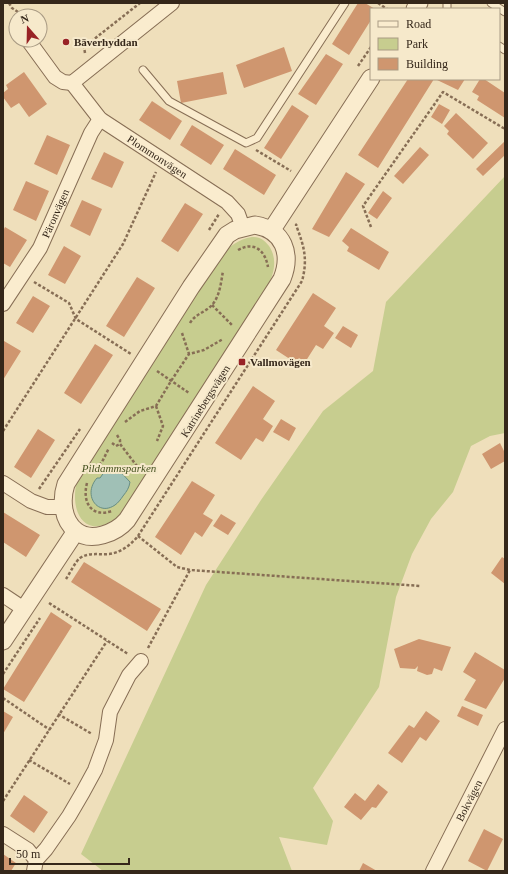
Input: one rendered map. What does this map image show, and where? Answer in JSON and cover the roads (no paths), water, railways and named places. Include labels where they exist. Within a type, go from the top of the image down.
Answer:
[{"type":"street","points":[[34,48],[55,77],[63,82],[72,83],[172,3]]},
{"type":"street","points":[[3,641],[76,531],[68,521],[64,507],[63,494],[66,484],[191,287],[227,235],[235,230],[255,225],[271,231],[370,80]]},
{"type":"street","name":"Plommonvägen","points":[[72,83],[100,119],[227,202],[238,214],[243,228]]},
{"type":"street","name":"Päronvägen","points":[[3,304],[40,248],[91,133],[100,119]]},
{"type":"street","name":"Katrinebergsvägen","points":[[76,531],[89,536],[101,535],[108,534],[122,527],[204,403],[282,279],[287,262],[285,246],[271,231]]},
{"type":"street","points":[[3,483],[31,501],[47,507],[64,507]]},
{"type":"street","points":[[3,596],[24,609]]},
{"type":"street","points":[[35,866],[84,792],[95,770],[106,740],[110,712],[129,676],[141,661]]},
{"type":"street","name":"Bokvägen","points":[[433,871],[505,730]]},
{"type":"street","points":[[3,834],[28,850],[35,866]]},
{"type":"lane","points":[[143,70],[169,101],[246,143],[257,138],[345,3]]},
{"type":"water","points":[[115,466],[130,482],[129,486],[126,493],[116,504],[109,508],[103,508],[94,502],[91,491],[97,478],[100,478],[107,468]]},
{"type":"place","name":"Bäverhyddan","points":[[66,42]]},
{"type":"place","name":"Vallmovägen","points":[[242,362]]},
{"type":"park label","name":"Pildammsparken","points":[[119,468]]}]
